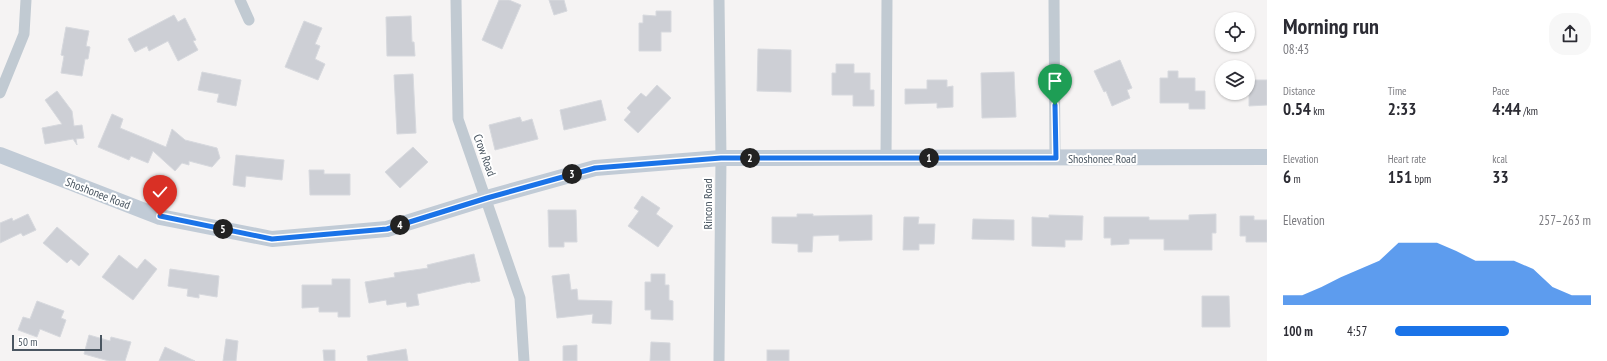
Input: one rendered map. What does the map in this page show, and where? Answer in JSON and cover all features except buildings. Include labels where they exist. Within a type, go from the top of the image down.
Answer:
[{"type":"street","points":[[0,93],[24,34],[26,0]]},
{"type":"street","points":[[240,0],[249,20]]},
{"type":"street","name":"Crow Road","points":[[456,0],[458,119],[487,198],[520,298],[524,361]]},
{"type":"street","name":"Rincon Road","points":[[719,0],[721,158],[719,361]]},
{"type":"street","points":[[886,158],[887,0]]},
{"type":"street","points":[[1054,0],[1056,158]]},
{"type":"street","name":"Shoshonee Road","points":[[0,155],[160,216],[272,239],[387,229],[487,198],[595,168],[721,158],[1267,157]]},
{"type":"route","points":[[160,216],[272,239],[387,229],[487,198],[595,168],[721,158],[1056,158],[1055,105]]}]
